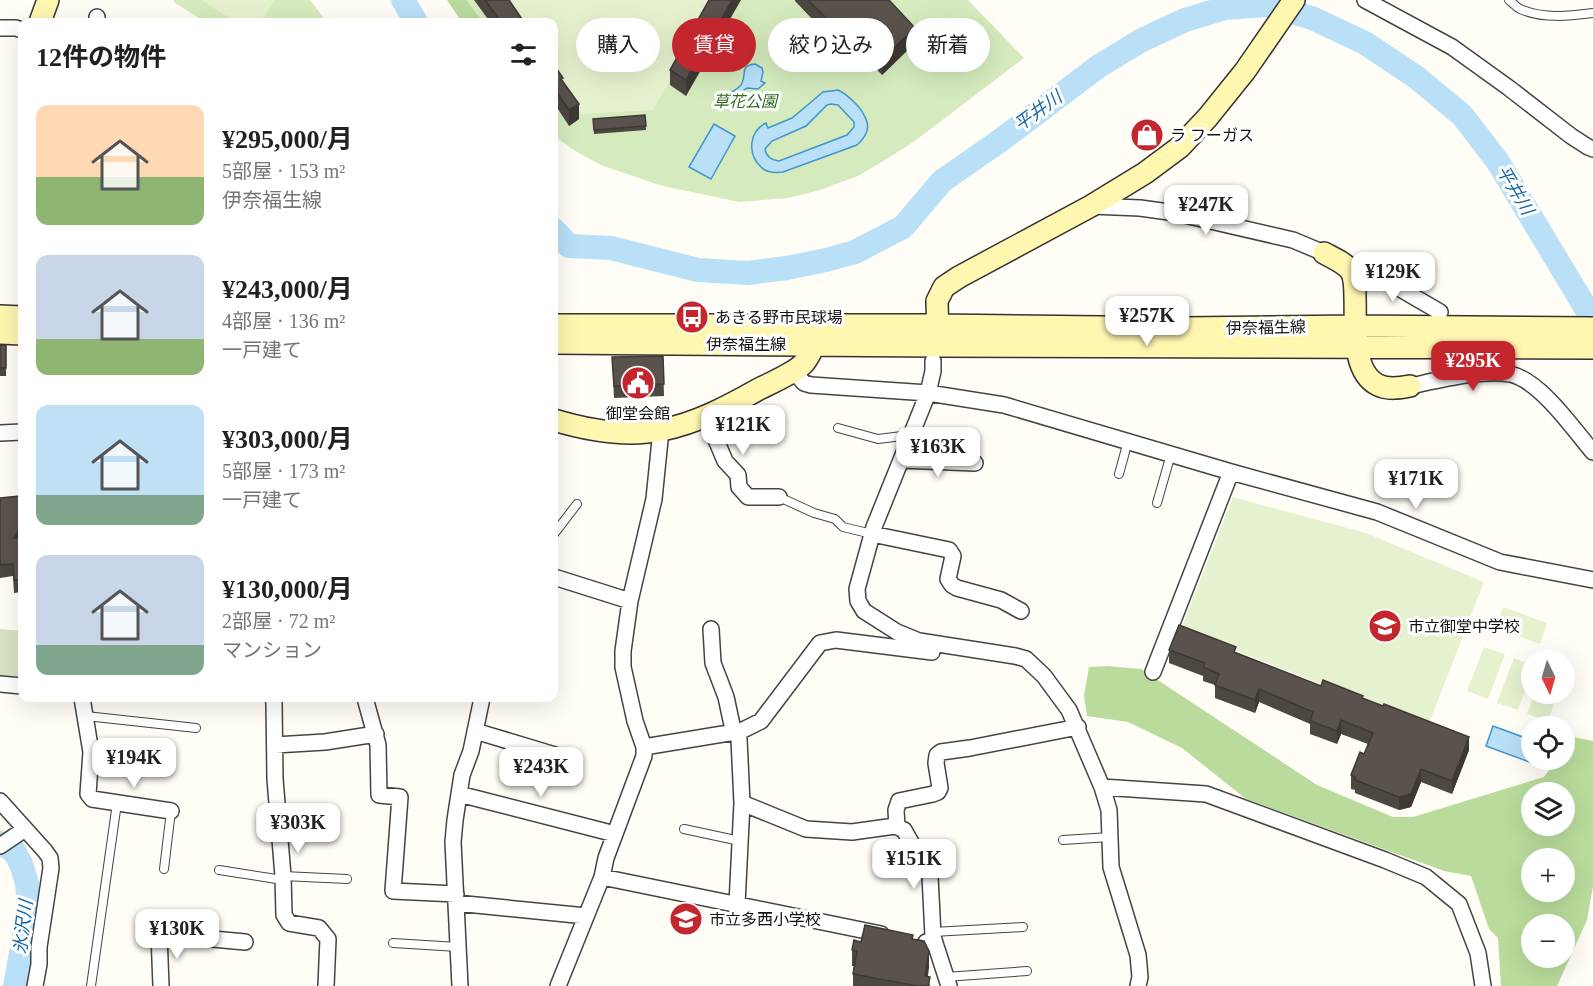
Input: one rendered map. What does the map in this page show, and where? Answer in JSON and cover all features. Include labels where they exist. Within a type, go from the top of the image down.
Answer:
[{"type":"main road","points":[[41,18],[48,0]]},
{"type":"main road","points":[[936,344],[937,301],[944,287],[1091,206],[1145,173],[1180,147],[1245,71],[1294,0]]},
{"type":"main road","points":[[1324,253],[1344,264],[1352,273],[1355,287],[1356,347],[1362,366],[1369,378],[1377,385],[1388,388],[1410,386]]},
{"type":"main road","points":[[0,316],[18,316]]},
{"type":"main road","name":"伊奈福生線","points":[[558,326],[936,344],[1173,328],[1356,326],[1593,328]]},
{"type":"main road","points":[[0,333],[18,334]]},
{"type":"main road","name":"伊奈福生線","points":[[558,343],[1586,348]]},
{"type":"main road","points":[[558,421],[606,431],[662,430],[706,416],[735,403],[801,366],[815,344]]},
{"type":"street","points":[[1365,0],[1452,47],[1571,136],[1593,149]]},
{"type":"street","points":[[0,28],[18,29]]},
{"type":"street","points":[[1091,206],[1140,208],[1176,213],[1293,240],[1324,253]]},
{"type":"street","points":[[1352,273],[1373,273],[1440,312]]},
{"type":"street","points":[[936,344],[928,393],[872,534],[857,589],[858,601],[864,611],[897,632],[919,641],[1026,659],[1044,676],[1069,710],[1078,727],[1109,810],[1111,867],[1138,955],[1140,977],[1138,986]]},
{"type":"street","points":[[792,371],[804,383],[811,385],[928,393],[1004,405],[1231,472],[1377,512],[1500,562],[1593,580]]},
{"type":"street","points":[[1410,386],[1460,376],[1494,373],[1512,375],[1539,390],[1593,452]]},
{"type":"street","points":[[706,416],[725,461],[738,475],[740,487],[748,497],[779,497]]},
{"type":"street","points":[[558,986],[602,876],[606,858],[644,756],[644,747],[635,721],[623,667],[623,651],[630,601],[654,500],[662,430]]},
{"type":"street","points":[[0,433],[18,432]]},
{"type":"street","points":[[902,460],[975,463]]},
{"type":"street","points":[[1153,672],[1231,472]]},
{"type":"street","points":[[872,534],[949,550],[953,556],[948,579],[952,585],[1001,600],[1021,611]]},
{"type":"street","points":[[558,580],[630,601]]},
{"type":"street","points":[[711,629],[713,663],[726,697],[732,725],[739,739],[742,803],[737,904]]},
{"type":"street","points":[[644,747],[735,732],[761,721],[820,643],[836,640],[937,652],[958,647]]},
{"type":"street","points":[[0,684],[18,686]]},
{"type":"street","points":[[83,702],[91,752],[88,794],[92,799],[171,811]]},
{"type":"street","points":[[273,702],[275,779],[284,915],[290,923],[318,927],[328,939],[326,986]]},
{"type":"street","points":[[366,702],[376,734],[379,795],[400,797],[393,891],[586,916]]},
{"type":"street","points":[[460,986],[453,842],[462,775],[471,752],[481,702]]},
{"type":"street","points":[[897,827],[896,810],[899,801],[938,792],[940,788],[936,763],[937,755],[941,752],[1078,727]]},
{"type":"street","points":[[475,731],[565,758]]},
{"type":"street","points":[[275,745],[325,742],[376,734]]},
{"type":"street","points":[[1102,787],[1206,794],[1426,877],[1459,904],[1478,953],[1483,986]]},
{"type":"street","points":[[459,794],[615,834]]},
{"type":"street","points":[[0,801],[12,838],[45,851],[50,858],[51,868],[35,986]]},
{"type":"street","points":[[742,803],[806,829],[852,832],[897,827],[904,830],[930,876],[934,938],[947,982]]},
{"type":"street","points":[[602,876],[890,936]]},
{"type":"street","points":[[161,986],[159,934],[245,942]]},
{"type":"street","points":[[912,940],[934,938]]},
{"type":"lane","points":[[1509,0],[1519,9],[1544,15],[1593,13]]},
{"type":"lane","points":[[838,428],[878,439],[912,435]]},
{"type":"lane","points":[[1119,474],[1128,441]]},
{"type":"lane","points":[[1157,503],[1172,454]]},
{"type":"lane","points":[[779,497],[814,513],[835,519],[843,527],[872,534]]},
{"type":"lane","points":[[558,529],[577,504]]},
{"type":"lane","points":[[86,716],[196,728]]},
{"type":"lane","points":[[91,986],[117,803]]},
{"type":"lane","points":[[164,869],[171,811]]},
{"type":"lane","points":[[684,829],[740,841]]},
{"type":"lane","points":[[1063,840],[1110,837]]},
{"type":"lane","points":[[219,870],[283,878],[346,879]]},
{"type":"lane","points":[[934,938],[1023,927]]},
{"type":"lane","points":[[393,944],[458,947]]},
{"type":"lane","points":[[947,982],[1027,971]]},
{"type":"green space","points":[[173,0],[310,0],[324,18],[199,18]]},
{"type":"green space","points":[[202,0],[274,0],[264,18],[229,18]]},
{"type":"green space","name":"草花公園","points":[[447,0],[968,0],[985,18],[906,18],[906,72],[990,72],[990,23],[1024,58],[915,141],[858,176],[820,190],[788,198],[739,202],[659,185],[601,165],[558,139],[558,18],[459,18]]},
{"type":"green space","points":[[447,0],[466,0],[480,18],[459,18]]},
{"type":"green space","points":[[501,0],[714,0],[704,18],[672,18],[672,72],[674,72],[653,110],[581,114],[558,81],[558,18],[514,18]]},
{"type":"green space","points":[[1233,497],[1366,533],[1484,582],[1428,726],[1181,629]]},
{"type":"green space","points":[[1503,607],[1547,623],[1540,644],[1495,628]]},
{"type":"green space","points":[[0,629],[18,631],[18,680],[0,678]]},
{"type":"green space","points":[[1484,647],[1505,654],[1488,699],[1467,691]]},
{"type":"green space","points":[[1514,658],[1521,661],[1521,702],[1518,710],[1497,703]]},
{"type":"green space","points":[[1089,667],[1141,669],[1317,785],[1393,817],[1413,817],[1521,784],[1521,836],[1575,836],[1575,782],[1528,782],[1544,777],[1549,770],[1575,770],[1575,737],[1593,741],[1593,886],[1587,920],[1575,946],[1575,914],[1521,914],[1521,968],[1565,968],[1557,986],[1501,986],[1498,938],[1489,929],[1471,876],[1444,871],[1246,799],[1182,748],[1128,722],[1087,716],[1084,696]]},
{"type":"green space","points":[[1531,704],[1554,704],[1550,716],[1527,714]]},
{"type":"water","points":[[756,65],[762,68],[761,81],[765,83],[758,89],[747,88],[743,91],[741,98],[736,100],[731,93],[741,85],[744,72],[756,72]]},
{"type":"water","points":[[838,90],[858,106],[868,126],[862,140],[857,145],[783,172],[763,169],[753,156],[752,143],[756,131],[766,123],[768,128],[792,118],[823,92]],"holes":[[[827,105],[838,105],[854,122],[854,127],[847,135],[779,161],[768,156],[765,149],[772,141],[806,126]]]},
{"type":"water","points":[[714,124],[735,136],[711,179],[689,167]]},
{"type":"water","points":[[1493,726],[1521,736],[1521,759],[1486,746]]},
{"type":"building","points":[[485,0],[509,0],[521,18],[498,18]]},
{"type":"building","points":[[709,0],[732,0],[722,18],[699,18]]},
{"type":"building","points":[[808,0],[889,0],[906,18],[906,36],[894,48],[894,18],[826,18]]},
{"type":"building","points":[[558,71],[563,78],[561,79],[579,104],[569,110],[558,94]]},
{"type":"building","points":[[673,72],[691,72],[686,80]]},
{"type":"building","points":[[645,115],[646,126],[594,130],[593,119]]},
{"type":"building","points":[[0,345],[6,345],[6,368],[0,368]]},
{"type":"building","points":[[663,356],[664,384],[614,386],[612,357]]},
{"type":"building","points":[[18,496],[18,532],[14,538],[18,538],[18,580],[14,580],[13,564],[0,565],[0,498]]},
{"type":"building","points":[[1179,625],[1236,647],[1234,652],[1321,686],[1323,680],[1363,696],[1362,698],[1383,706],[1384,704],[1469,737],[1452,781],[1421,769],[1411,794],[1399,797],[1355,780],[1355,777],[1351,775],[1360,752],[1364,754],[1373,733],[1341,720],[1337,731],[1310,721],[1313,712],[1259,689],[1255,700],[1215,685],[1219,674],[1203,667],[1205,663],[1169,650]]},
{"type":"building","points":[[865,925],[913,935],[912,939],[924,941],[929,951],[925,976],[930,977],[928,986],[853,974],[857,951],[852,950],[854,940],[861,942]]},
{"type":"waterway","name":"平井川","points":[[403,0],[414,18]]},
{"type":"waterway","name":"平井川","points":[[558,234],[569,246],[611,248],[698,270],[748,273],[787,268],[855,252],[903,227],[942,181],[1099,66],[1142,40],[1185,20],[1225,8],[1267,5],[1312,18],[1365,43],[1416,77],[1462,115],[1498,162],[1593,320]]},
{"type":"waterway","name":"氷沢川","points":[[0,843],[14,851],[27,883],[29,909],[15,986]]},
{"type":"place","name":"ラ フーガス","points":[[1147,135]]},
{"type":"place","name":"あきる野市民球場","points":[[692,317]]},
{"type":"place","name":"御堂会館","points":[[638,383]]},
{"type":"place","name":"市立御堂中学校","points":[[1385,626]]},
{"type":"place","name":"市立多西小学校","points":[[686,919]]}]
